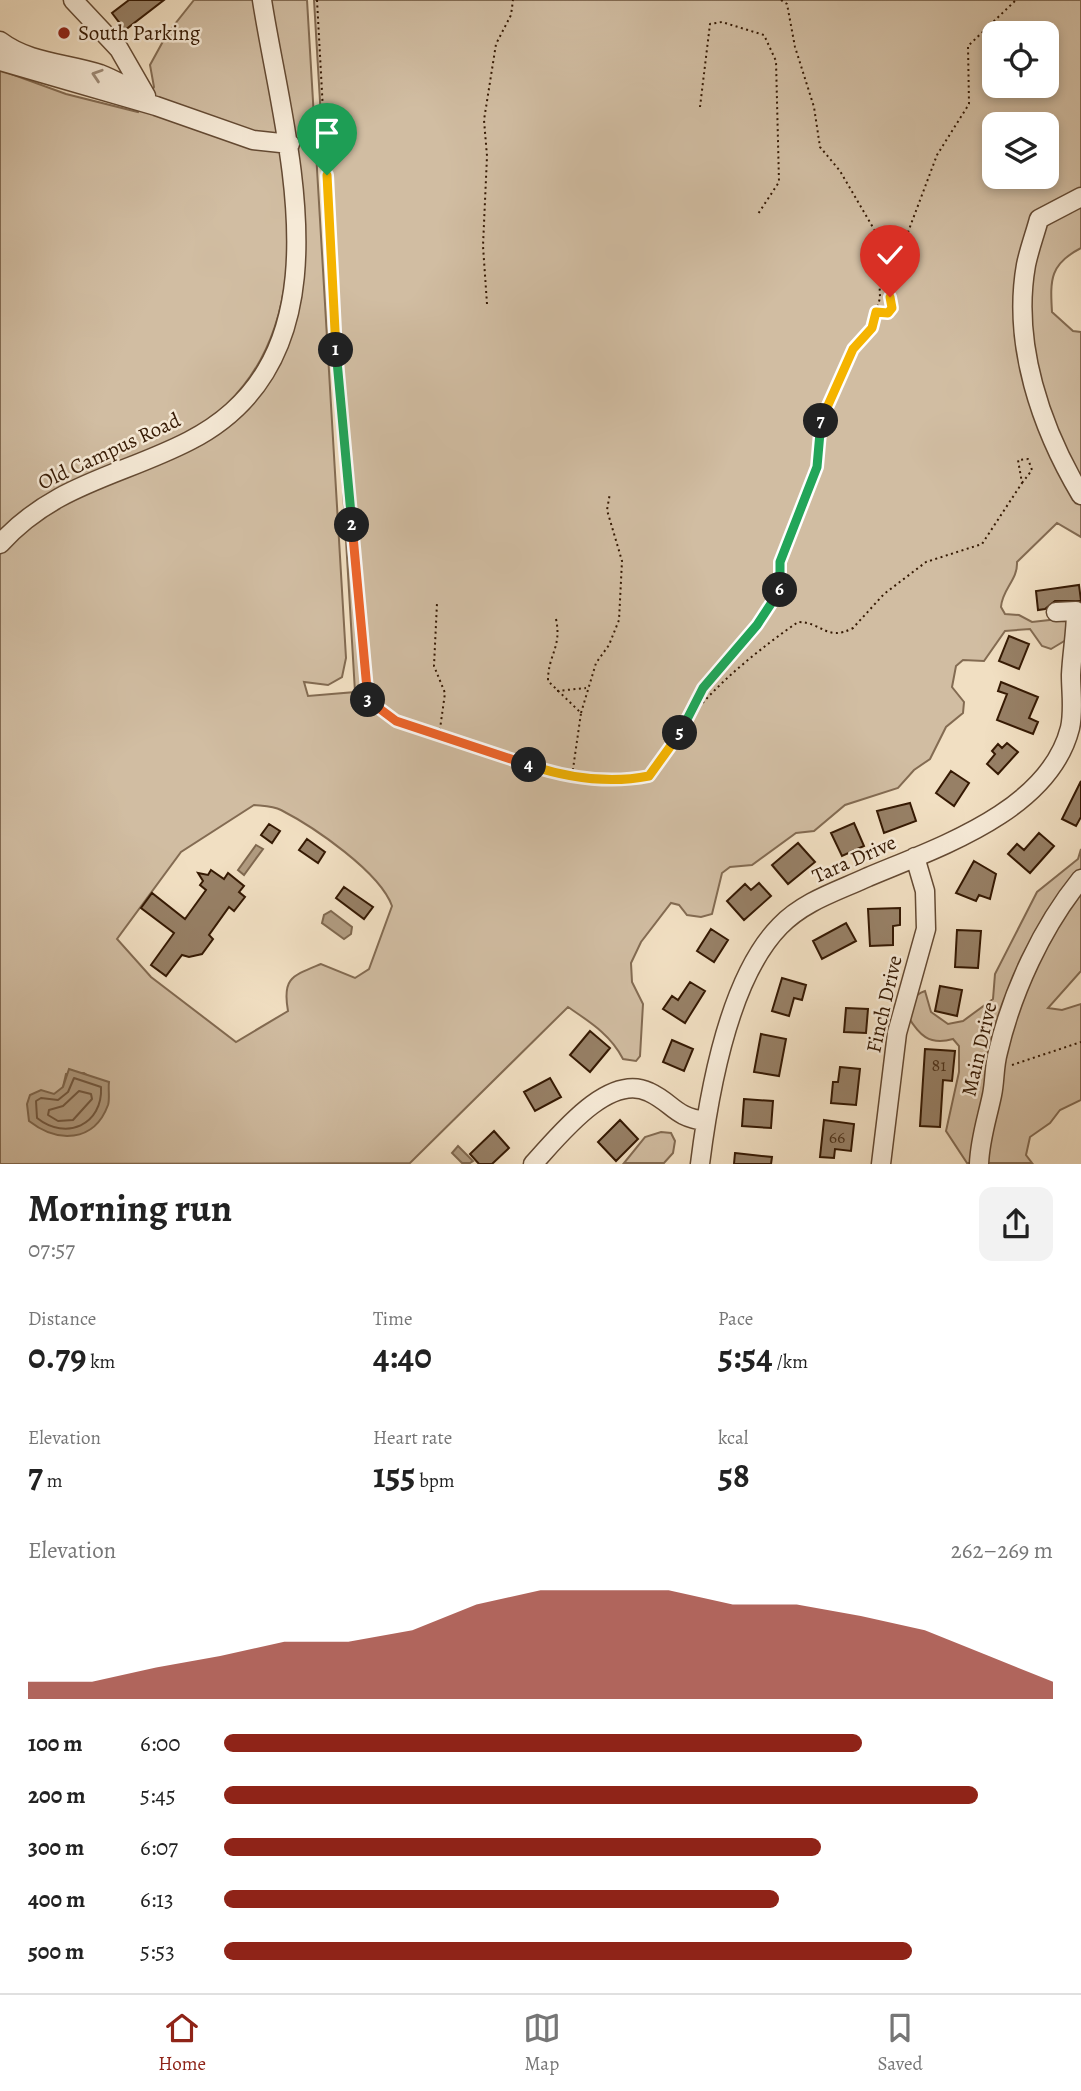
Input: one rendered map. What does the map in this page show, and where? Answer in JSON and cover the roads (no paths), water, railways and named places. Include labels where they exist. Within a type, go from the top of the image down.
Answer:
[{"type":"street","points":[[73,0],[119,49],[151,101]]},
{"type":"street","name":"Old Campus Road","points":[[0,544],[50,500],[191,440],[214,425],[253,389],[284,332],[291,302],[297,217],[290,144],[262,0]]},
{"type":"street","points":[[0,41],[10,49],[38,60],[101,75],[151,101]]},
{"type":"street","points":[[0,61],[151,101],[253,140],[290,144]]},
{"type":"street","points":[[1081,197],[1039,219],[1026,265],[1023,306],[1028,359],[1041,410],[1058,457],[1081,495]]},
{"type":"street","name":"Tara Drive","points":[[699,1164],[705,1121],[745,977],[761,948],[782,924],[807,904],[915,857],[1014,807],[1049,771],[1070,730],[1071,673],[1076,644],[1076,611],[1056,612]]},
{"type":"street","name":"Finch Drive","points":[[881,1164],[897,1033],[926,929],[925,891],[915,857]]},
{"type":"street","name":"Main Drive","points":[[979,1164],[980,1137],[1012,1004],[1068,894],[1081,878]]},
{"type":"street","points":[[533,1164],[601,1098],[625,1088],[651,1092],[678,1114],[705,1121]]},
{"type":"water","points":[[256,845],[263,849],[244,875],[238,870]]},
{"type":"water","points":[[331,911],[352,927],[351,934],[344,939],[322,923],[324,915]]},
{"type":"water","points":[[69,1069],[109,1082],[109,1100],[102,1118],[94,1127],[84,1133],[63,1136],[29,1121],[27,1104],[30,1095],[41,1090],[54,1094],[63,1087]]},
{"type":"water","points":[[458,1146],[473,1161],[462,1163],[452,1153]]},
{"type":"place","name":"South Parking","points":[[64,33]]}]
